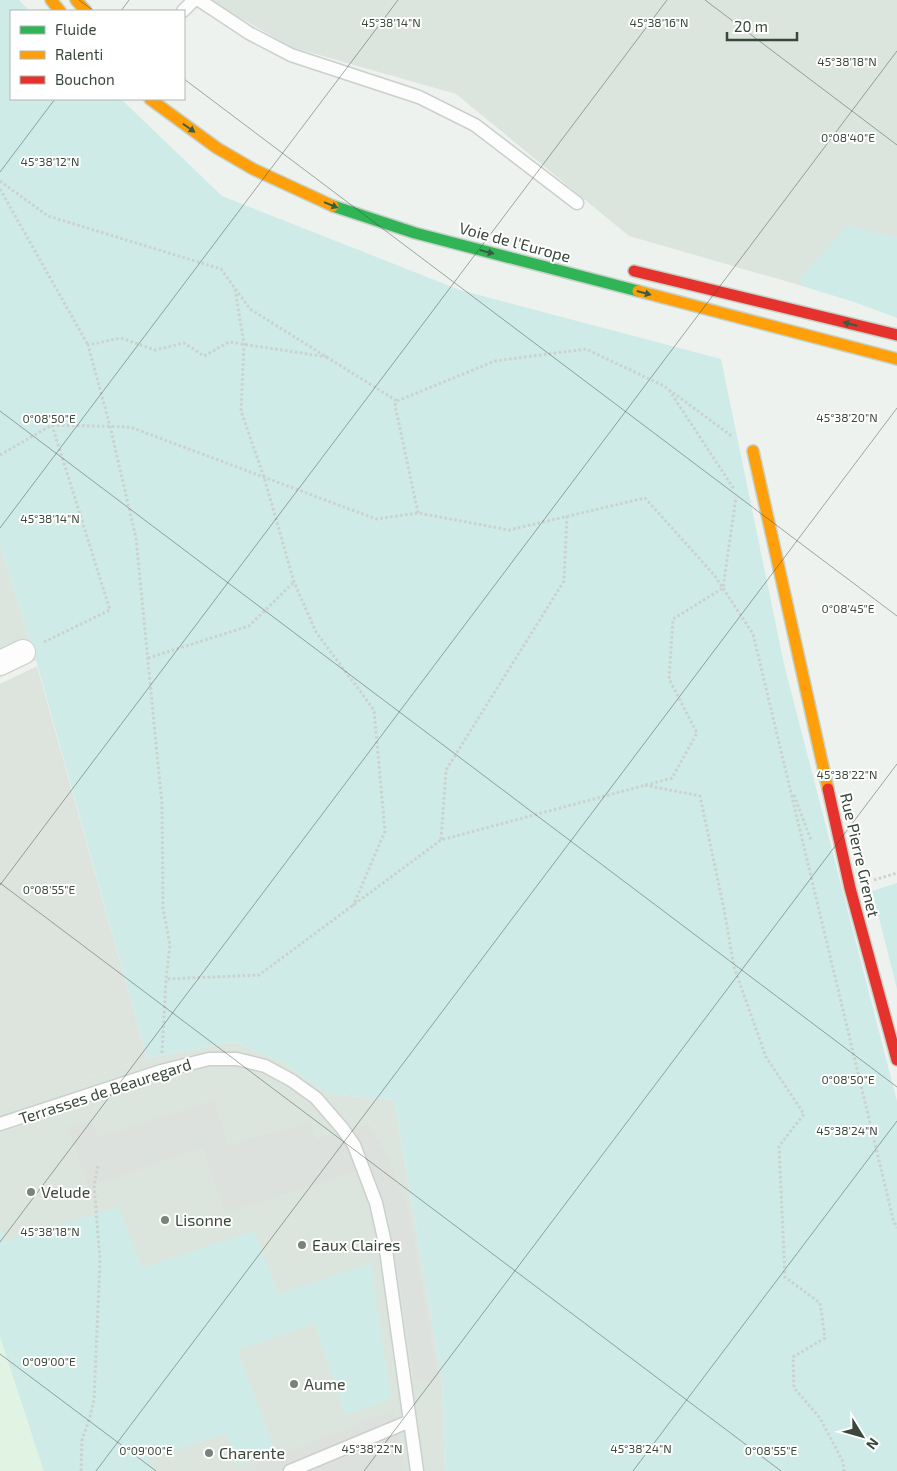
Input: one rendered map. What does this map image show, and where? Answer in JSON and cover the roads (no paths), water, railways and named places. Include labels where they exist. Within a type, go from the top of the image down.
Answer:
[{"type":"main road","points":[[51,0],[59,10]]},
{"type":"main road","points":[[76,0],[85,10]]},
{"type":"main road","name":"Voie de l'Europe","points":[[151,100],[217,148],[252,169],[332,206],[415,233],[897,358]]},
{"type":"main road","points":[[620,267],[897,335]]},
{"type":"main road","name":"Rue Pierre Grenet","points":[[753,451],[850,888],[897,1060]]},
{"type":"street","points":[[0,663],[23,652]]},
{"type":"lane","points":[[184,10],[194,0]]},
{"type":"lane","points":[[199,0],[249,32],[291,55],[419,97],[475,126],[577,203]]},
{"type":"lane","name":"Terrasses de Beauregard","points":[[0,1124],[160,1071],[209,1059],[237,1059],[265,1066],[291,1080],[316,1098],[354,1145],[376,1203],[385,1243],[417,1471]]},
{"type":"lane","points":[[290,1471],[410,1421]]},
{"type":"place","name":"Velude","points":[[31,1192]]},
{"type":"place","name":"Lisonne","points":[[165,1220]]},
{"type":"place","name":"Eaux Claires","points":[[302,1245]]},
{"type":"place","name":"Aume","points":[[294,1384]]},
{"type":"place","name":"Charente","points":[[209,1453]]}]
